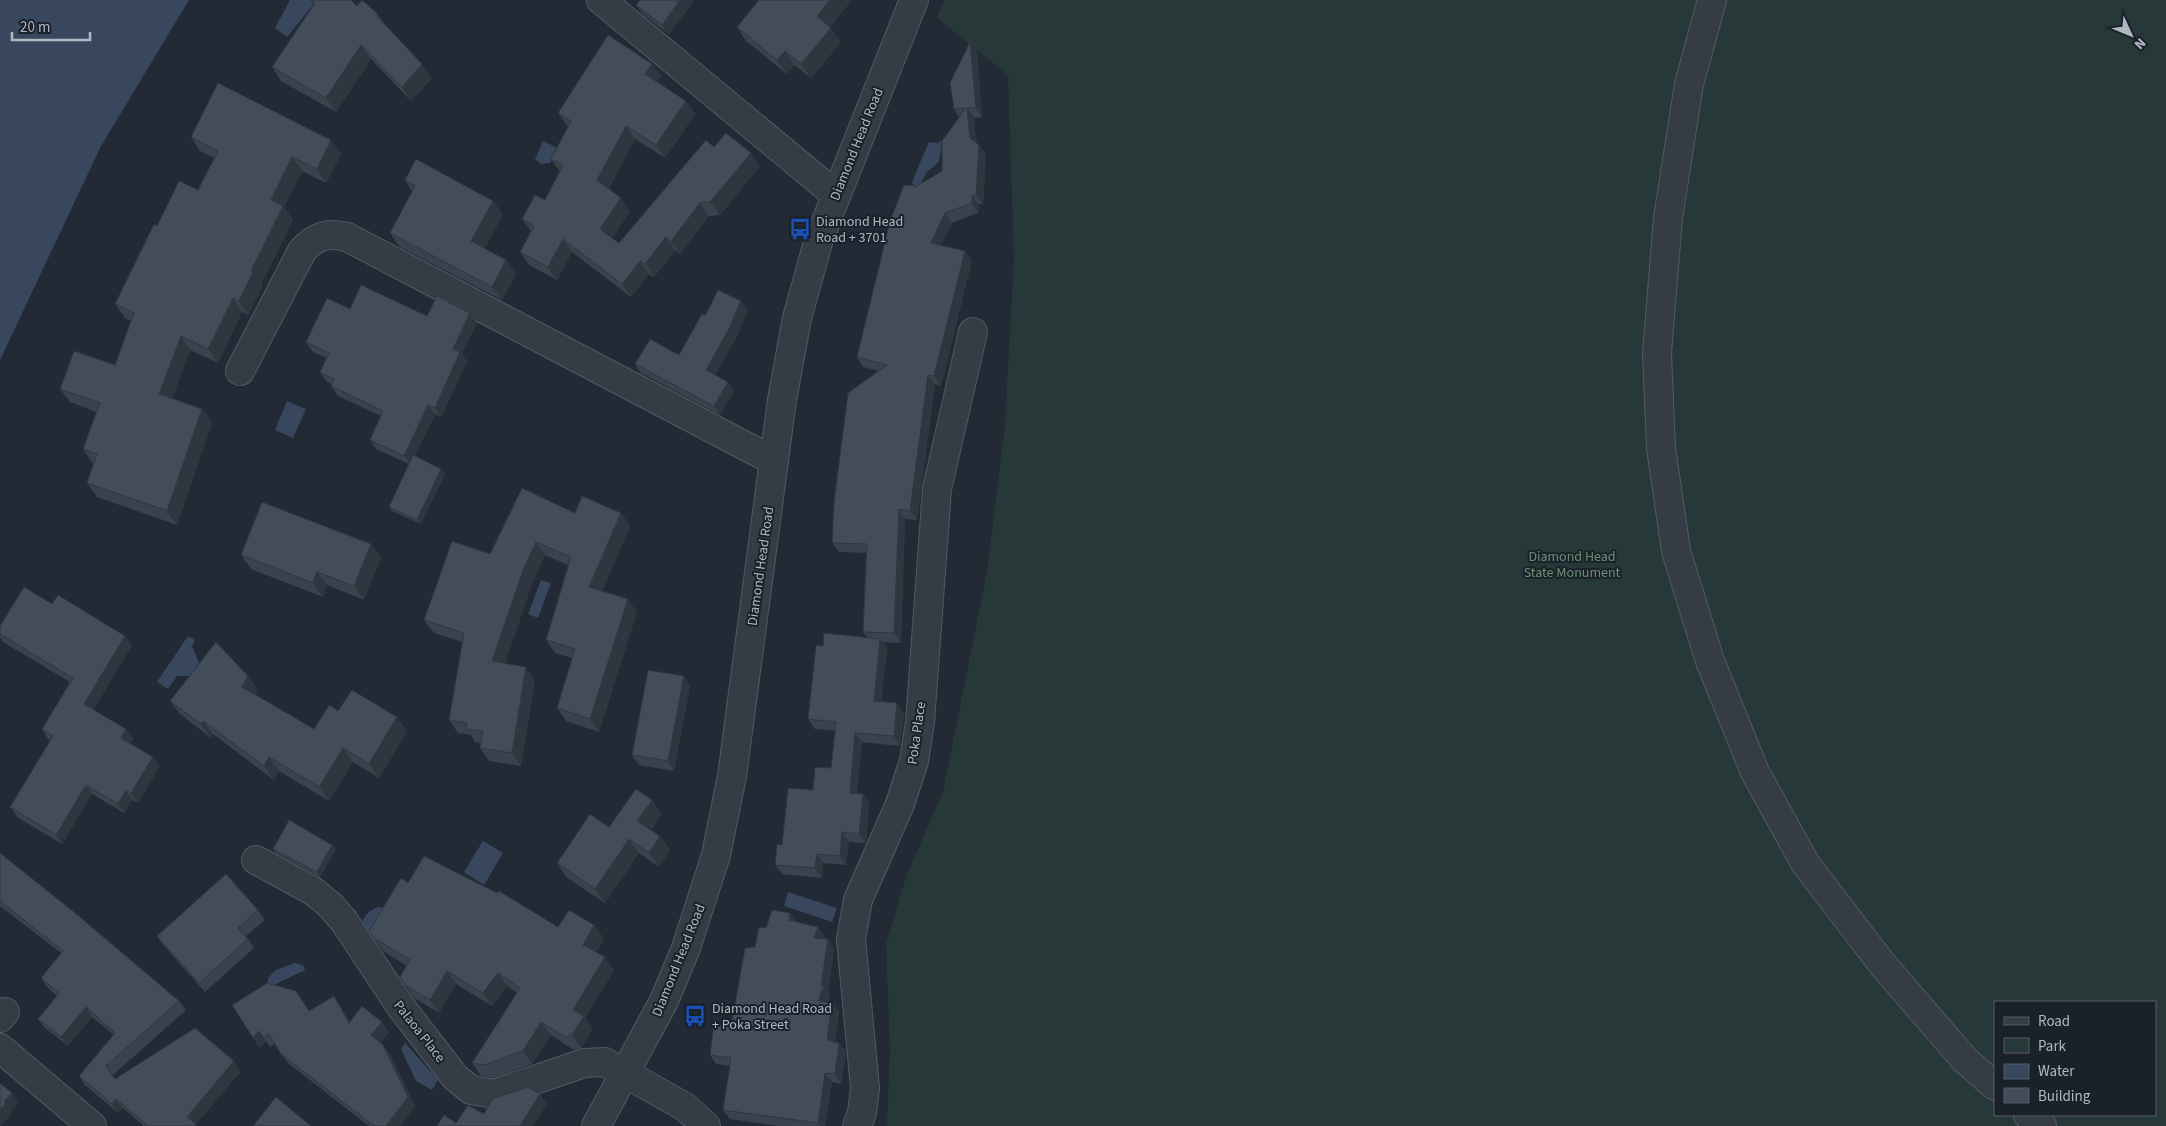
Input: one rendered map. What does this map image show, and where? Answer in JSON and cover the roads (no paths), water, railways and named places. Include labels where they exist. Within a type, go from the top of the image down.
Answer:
[{"type":"street","points":[[601,0],[836,195]]},
{"type":"street","name":"Diamond Head Road","points":[[596,1126],[626,1074],[664,1001],[682,956],[716,855],[732,776],[774,461],[797,318],[819,239],[914,0]]},
{"type":"street","points":[[1712,0],[1689,84],[1668,218],[1657,353],[1661,448],[1676,551],[1710,661],[1755,772],[1805,863],[1883,964],[1965,1060],[1994,1085]]},
{"type":"street","points":[[240,371],[302,251],[317,238],[337,234],[774,461]]},
{"type":"street","name":"Poka Place","points":[[857,1126],[862,1113],[865,1088],[851,939],[853,919],[858,900],[900,804],[914,761],[920,722],[937,489],[973,332]]},
{"type":"street","name":"Palaoa Place","points":[[256,860],[313,891],[335,910],[355,936],[380,978],[401,1007],[454,1077],[471,1090],[494,1094],[593,1061],[605,1062],[685,1107],[706,1126]]},
{"type":"street","points":[[0,1048],[92,1126]]},
{"type":"street","points":[[2029,1116],[2042,1126]]},
{"type":"water","points":[[0,0],[189,0],[101,146],[0,360]]},
{"type":"water","points":[[290,0],[317,0],[287,37],[275,28]]},
{"type":"water","points":[[942,140],[939,162],[927,172],[919,187],[915,188],[912,182],[929,142],[938,143]]},
{"type":"water","points":[[543,141],[568,153],[555,154],[550,163],[541,164],[535,159]]},
{"type":"water","points":[[287,401],[306,409],[293,438],[275,430]]},
{"type":"water","points":[[541,580],[551,583],[538,618],[528,614]]},
{"type":"water","points":[[188,636],[195,640],[192,646],[199,663],[190,676],[177,676],[168,689],[157,682]]},
{"type":"water","points":[[483,841],[503,853],[484,885],[464,872]]},
{"type":"water","points":[[788,892],[837,908],[832,922],[784,906]]},
{"type":"water","points":[[378,907],[386,908],[391,913],[373,942],[361,930],[368,913]]},
{"type":"water","points":[[295,963],[303,965],[305,970],[274,985],[268,984],[268,978],[276,970]]},
{"type":"water","points":[[405,1043],[438,1080],[432,1090],[416,1081],[401,1049]]},
{"type":"place","name":"Diamond Head Road + 3701","points":[[800,229]]},
{"type":"place","name":"Diamond Head Road + Poka Street","points":[[695,1016]]},
{"type":"park label","name":"Diamond Head State Monument","points":[[1572,564]]}]
